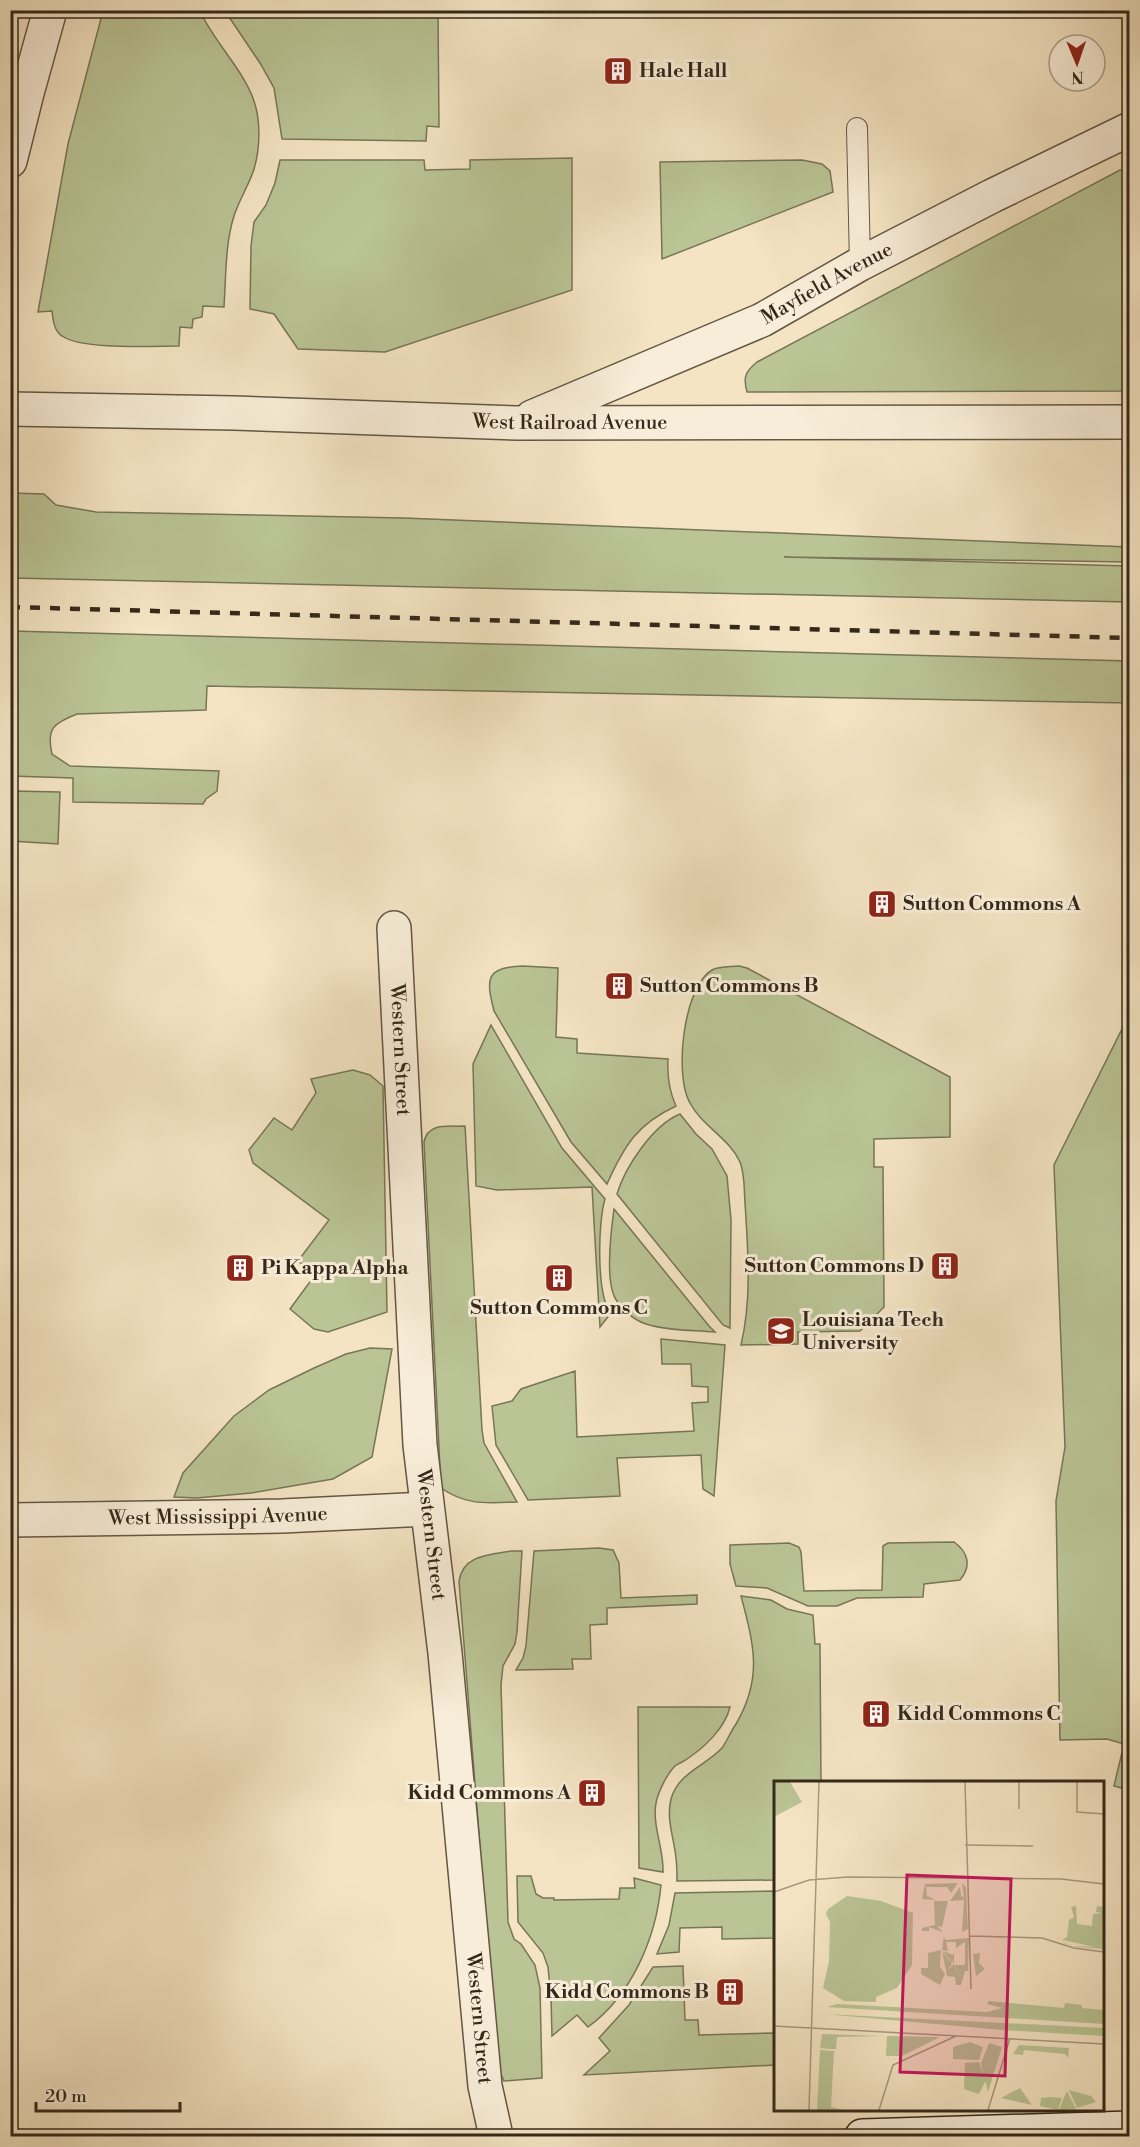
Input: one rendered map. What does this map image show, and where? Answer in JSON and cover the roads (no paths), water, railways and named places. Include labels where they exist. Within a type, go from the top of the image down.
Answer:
[{"type":"street","points":[[10,161],[19,93],[50,10]]},
{"type":"street","name":"Mayfield Avenue","points":[[517,423],[762,320],[860,264],[1130,129]]},
{"type":"street","name":"West Railroad Avenue","points":[[10,409],[234,413],[517,423],[1130,422]]},
{"type":"street","name":"Western Street","points":[[394,928],[420,1445],[445,1653],[485,2086],[496,2136]]},
{"type":"street","name":"West Mississippi Avenue","points":[[10,1520],[282,1515],[427,1509]]},
{"type":"street","points":[[862,2136],[1130,2128]]},
{"type":"lane","points":[[857,128],[860,264]]},
{"type":"railway","points":[[10,607],[1130,638]]},
{"type":"place","name":"Hale Hall","points":[[618,71]]},
{"type":"place","name":"Sutton Commons A","points":[[882,904]]},
{"type":"place","name":"Sutton Commons B","points":[[619,986]]},
{"type":"place","name":"Sutton Commons D","points":[[945,1266]]},
{"type":"place","name":"Pi Kappa Alpha","points":[[240,1268]]},
{"type":"place","name":"Sutton Commons C","points":[[559,1278]]},
{"type":"place","name":"Louisiana Tech University","points":[[781,1331]]},
{"type":"place","name":"Kidd Commons C","points":[[876,1714]]},
{"type":"place","name":"Kidd Commons A","points":[[592,1793]]},
{"type":"place","name":"Kidd Commons B","points":[[730,1992]]}]
